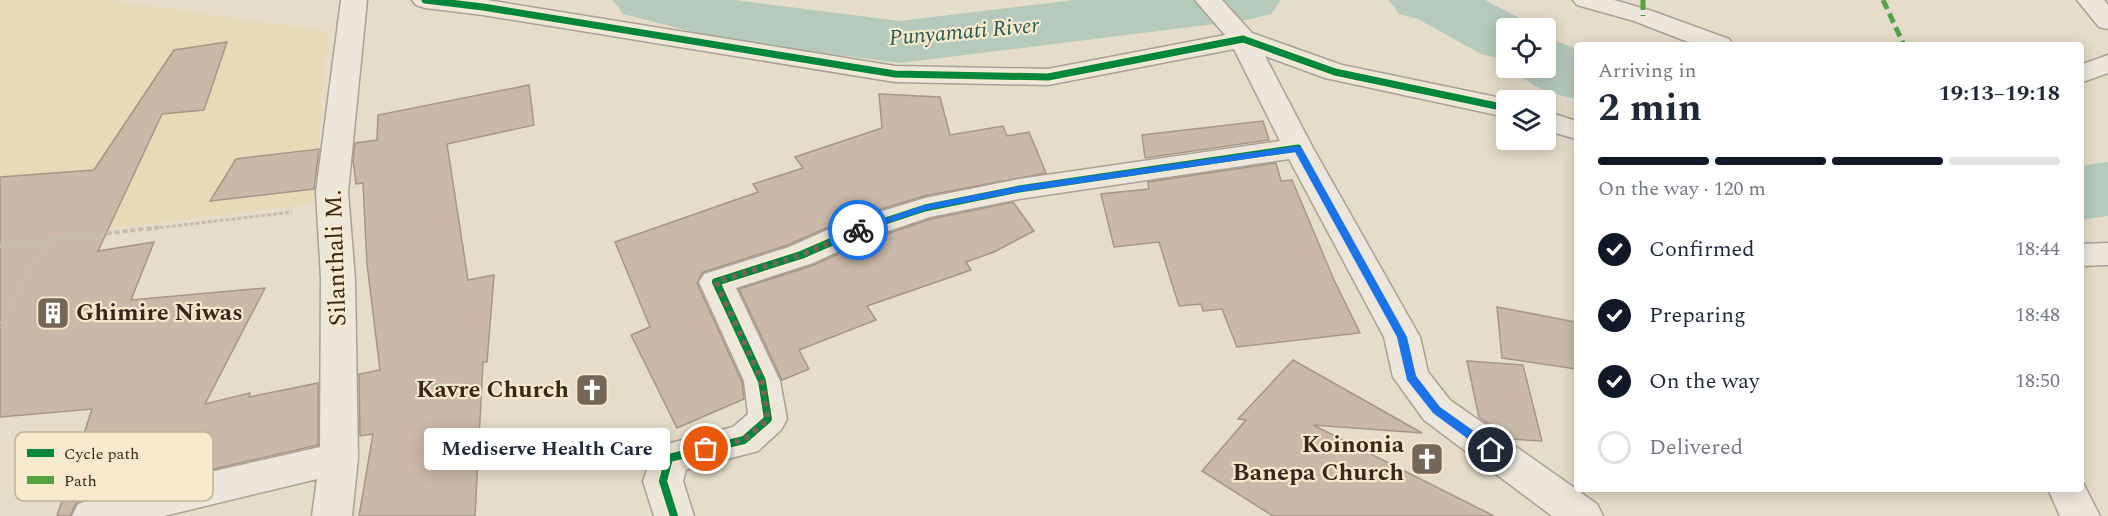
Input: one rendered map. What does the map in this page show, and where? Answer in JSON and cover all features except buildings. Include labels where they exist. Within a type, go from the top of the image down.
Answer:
[{"type":"street","name":"Silanthali M.","points":[[332,516],[339,458],[338,279],[332,192],[354,0]]},
{"type":"street","points":[[425,0],[483,7],[895,74],[1048,77],[1244,39],[1335,72],[1496,105]]},
{"type":"street","points":[[1208,0],[1244,39],[1298,148],[1402,337],[1411,377],[1437,410],[1583,516]]},
{"type":"street","points":[[1586,0],[1643,16],[1712,42]]},
{"type":"street","points":[[2090,0],[2108,21]]},
{"type":"street","points":[[2084,73],[2108,63]]},
{"type":"street","points":[[1556,124],[1574,129]]},
{"type":"street","points":[[674,516],[663,481],[669,458],[744,440],[768,419],[762,381],[716,282],[801,255],[854,231],[924,208],[1019,189],[1298,148]]},
{"type":"street","points":[[2084,255],[2108,254]]},
{"type":"street","points":[[213,488],[339,458]]},
{"type":"street","points":[[2069,492],[2079,516]]},
{"type":"street","points":[[92,516],[156,501]]},
{"type":"path","points":[[0,246],[333,207]]},
{"type":"path","points":[[0,328],[26,275],[51,240]]},
{"type":"shaded area","points":[[0,0],[106,0],[328,31],[313,204],[0,242]]},
{"type":"waterway","name":"Punyamati River","points":[[647,0],[728,20],[900,42],[1247,0]]},
{"type":"waterway","name":"Punyamati River","points":[[1423,0],[1441,4],[1496,34]]},
{"type":"waterway","name":"Punyamati River","points":[[1556,66],[1574,76]]},
{"type":"waterway","name":"Punyamati River","points":[[2084,192],[2108,189]]},
{"type":"marked path","points":[[1643,0],[1643,16]]},
{"type":"marked path","points":[[1883,0],[1903,42]]},
{"type":"cycle path","points":[[425,0],[483,7],[895,74],[1048,77],[1243,39],[1335,72],[1496,105]]},
{"type":"cycle path","points":[[674,516],[663,481],[669,458],[744,440],[768,419],[762,381],[716,282],[801,255],[854,231],[925,208],[1019,189],[1298,148]]},
{"type":"way so far","points":[[706,449],[744,440],[768,419],[762,381],[716,282],[801,255],[858,230]]},
{"type":"place","name":"Ghimire Niwas","points":[[53,313]]},
{"type":"place","name":"Kavre Church","points":[[592,390]]},
{"type":"place","name":"Mediserve Health Care","points":[[706,449]]},
{"type":"place","name":"Koinonia Banepa Church","points":[[1427,459]]},
{"type":"route","points":[[858,230],[924,208],[1019,189],[1298,148],[1402,337],[1411,377],[1437,410],[1491,450]]}]
